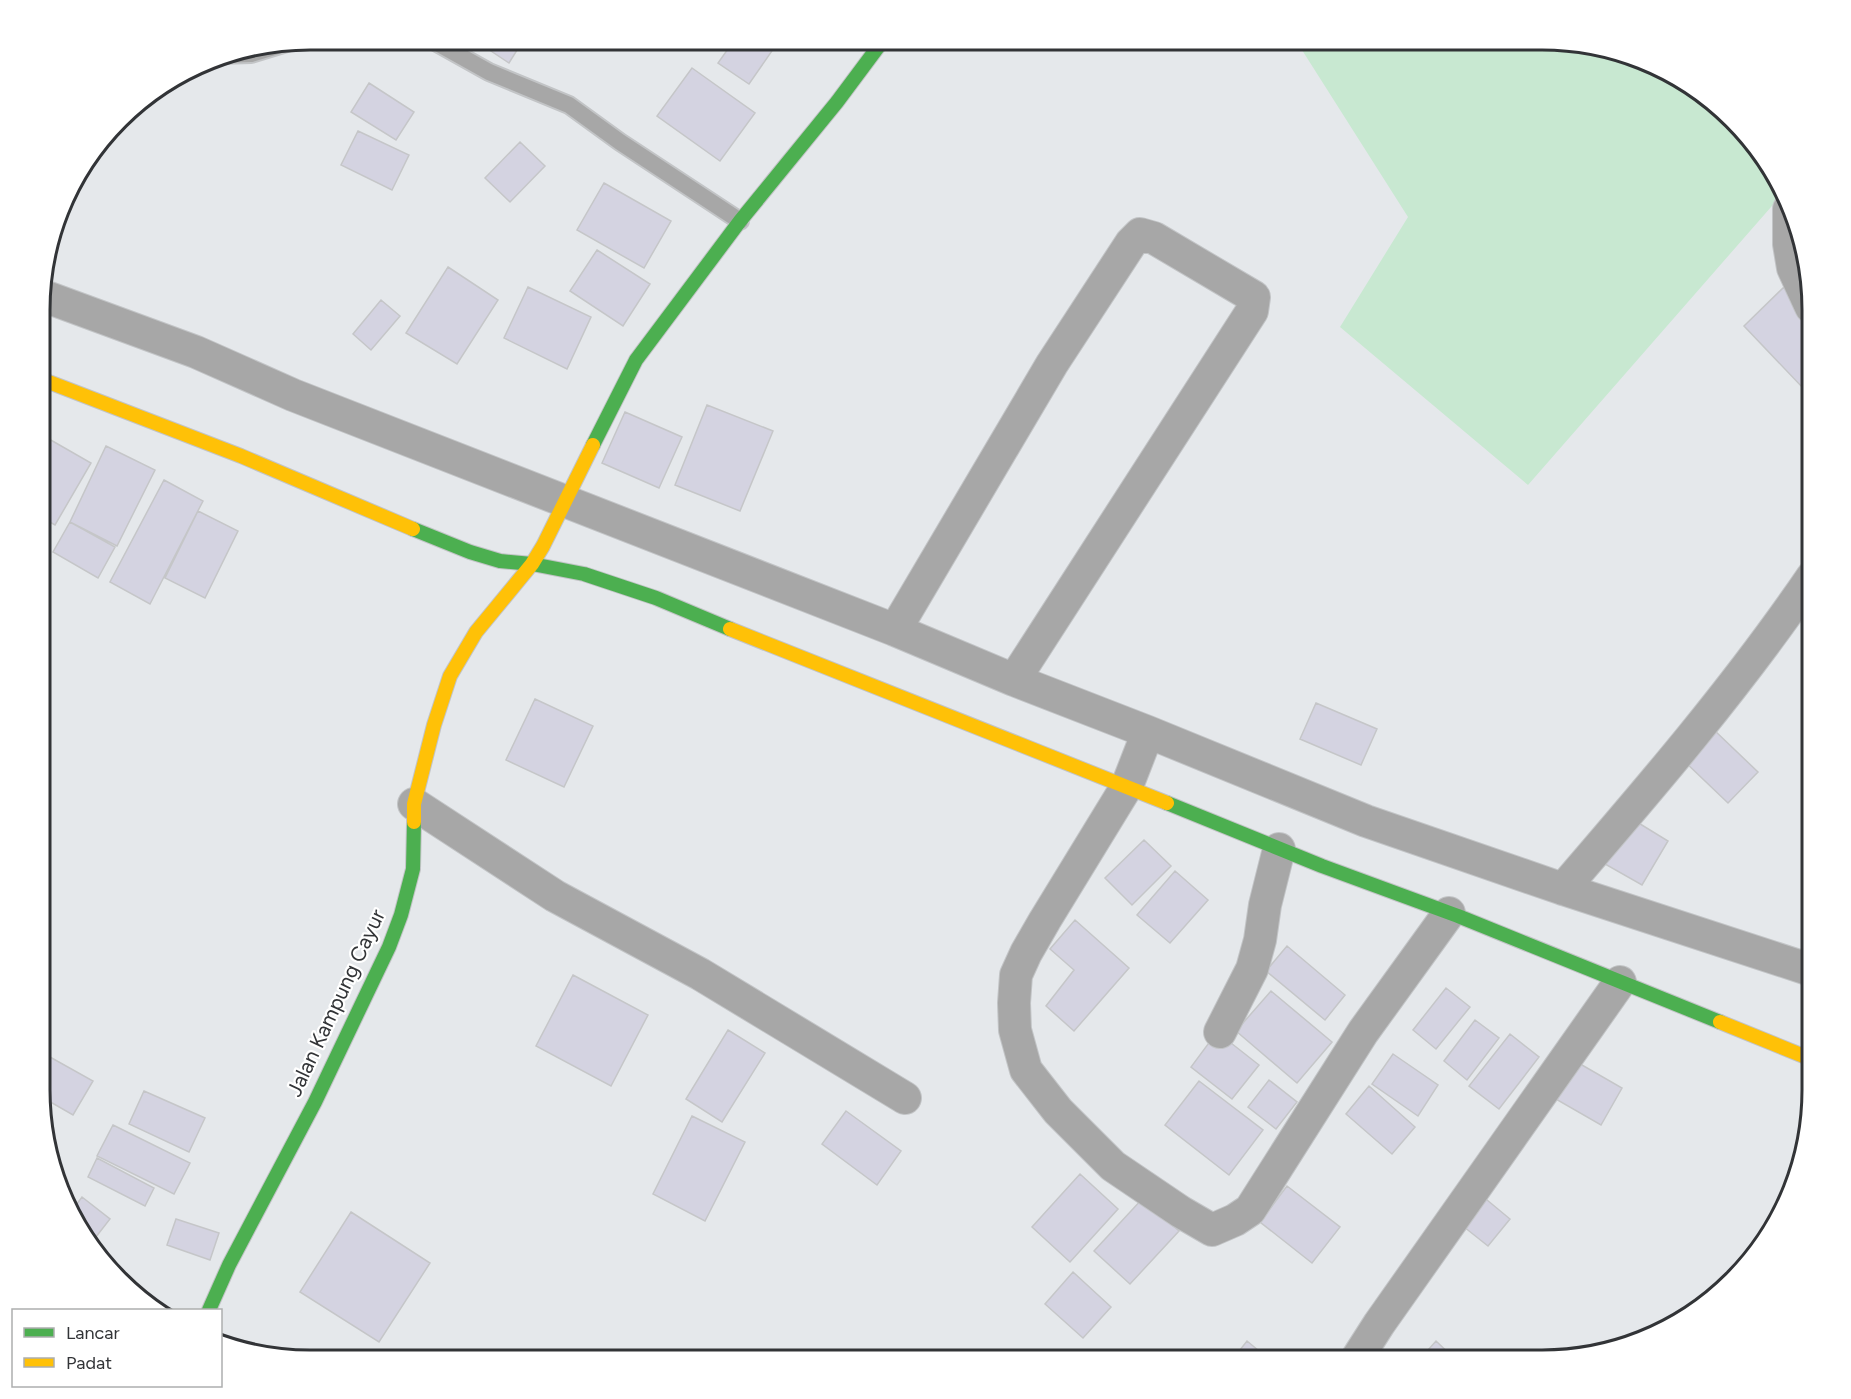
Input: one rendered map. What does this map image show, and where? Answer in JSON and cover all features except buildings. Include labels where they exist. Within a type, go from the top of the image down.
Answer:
[{"type":"street","name":"Jalan Kampung Cayur","points":[[210,1309],[229,1266],[315,1102],[389,946],[401,915],[413,869],[414,804],[434,725],[450,676],[476,632],[532,564],[543,546],[636,360],[740,221],[837,102],[876,50]]},
{"type":"street","points":[[1789,229],[1793,268],[1800,283]]},
{"type":"street","points":[[895,630],[1052,364],[1131,243],[1140,234],[1154,238],[1254,297],[1252,311],[1014,680]]},
{"type":"street","points":[[50,298],[196,352],[562,508],[895,630],[1366,821],[1563,889],[1802,967]]},
{"type":"street","points":[[50,382],[241,456],[470,552],[500,561],[532,564],[584,574],[656,598],[1279,849],[1449,913],[1802,1055]]},
{"type":"street","points":[[1563,889],[1647,792],[1742,675],[1802,591]]},
{"type":"street","points":[[1148,732],[1126,786],[1026,953],[1016,975],[1015,1030],[1026,1070],[1058,1111],[1113,1166],[1181,1212],[1212,1230],[1235,1220],[1250,1210],[1363,1032],[1449,913]]},
{"type":"street","points":[[414,804],[555,896],[700,974],[904,1098]]},
{"type":"street","points":[[1220,1032],[1252,969],[1279,849]]},
{"type":"street","points":[[1362,1350],[1620,982]]},
{"type":"lane","points":[[450,50],[489,72],[569,105],[620,142],[740,221]]},
{"type":"green space","points":[[1302,50],[1559,50],[1592,54],[1625,63],[1672,84],[1713,114],[1748,151],[1777,200],[1528,485],[1340,327],[1408,217]]},
{"type":"traffic: fast","points":[[593,445],[636,360],[740,221],[837,102],[876,50]]},
{"type":"traffic: fast","points":[[413,529],[470,552],[500,561],[532,564],[584,574],[656,598],[730,629]]},
{"type":"traffic: fast","points":[[1167,803],[1322,866],[1458,916],[1720,1022]]},
{"type":"traffic: fast","points":[[209,1309],[229,1265],[315,1102],[389,947],[401,915],[413,869],[414,822]]},
{"type":"traffic: slow","points":[[50,382],[241,456],[413,529]]},
{"type":"traffic: slow","points":[[414,822],[414,804],[434,725],[450,676],[476,632],[532,564],[593,445]]},
{"type":"traffic: slow","points":[[730,629],[1167,803]]},
{"type":"traffic: slow","points":[[1720,1022],[1802,1055]]}]
